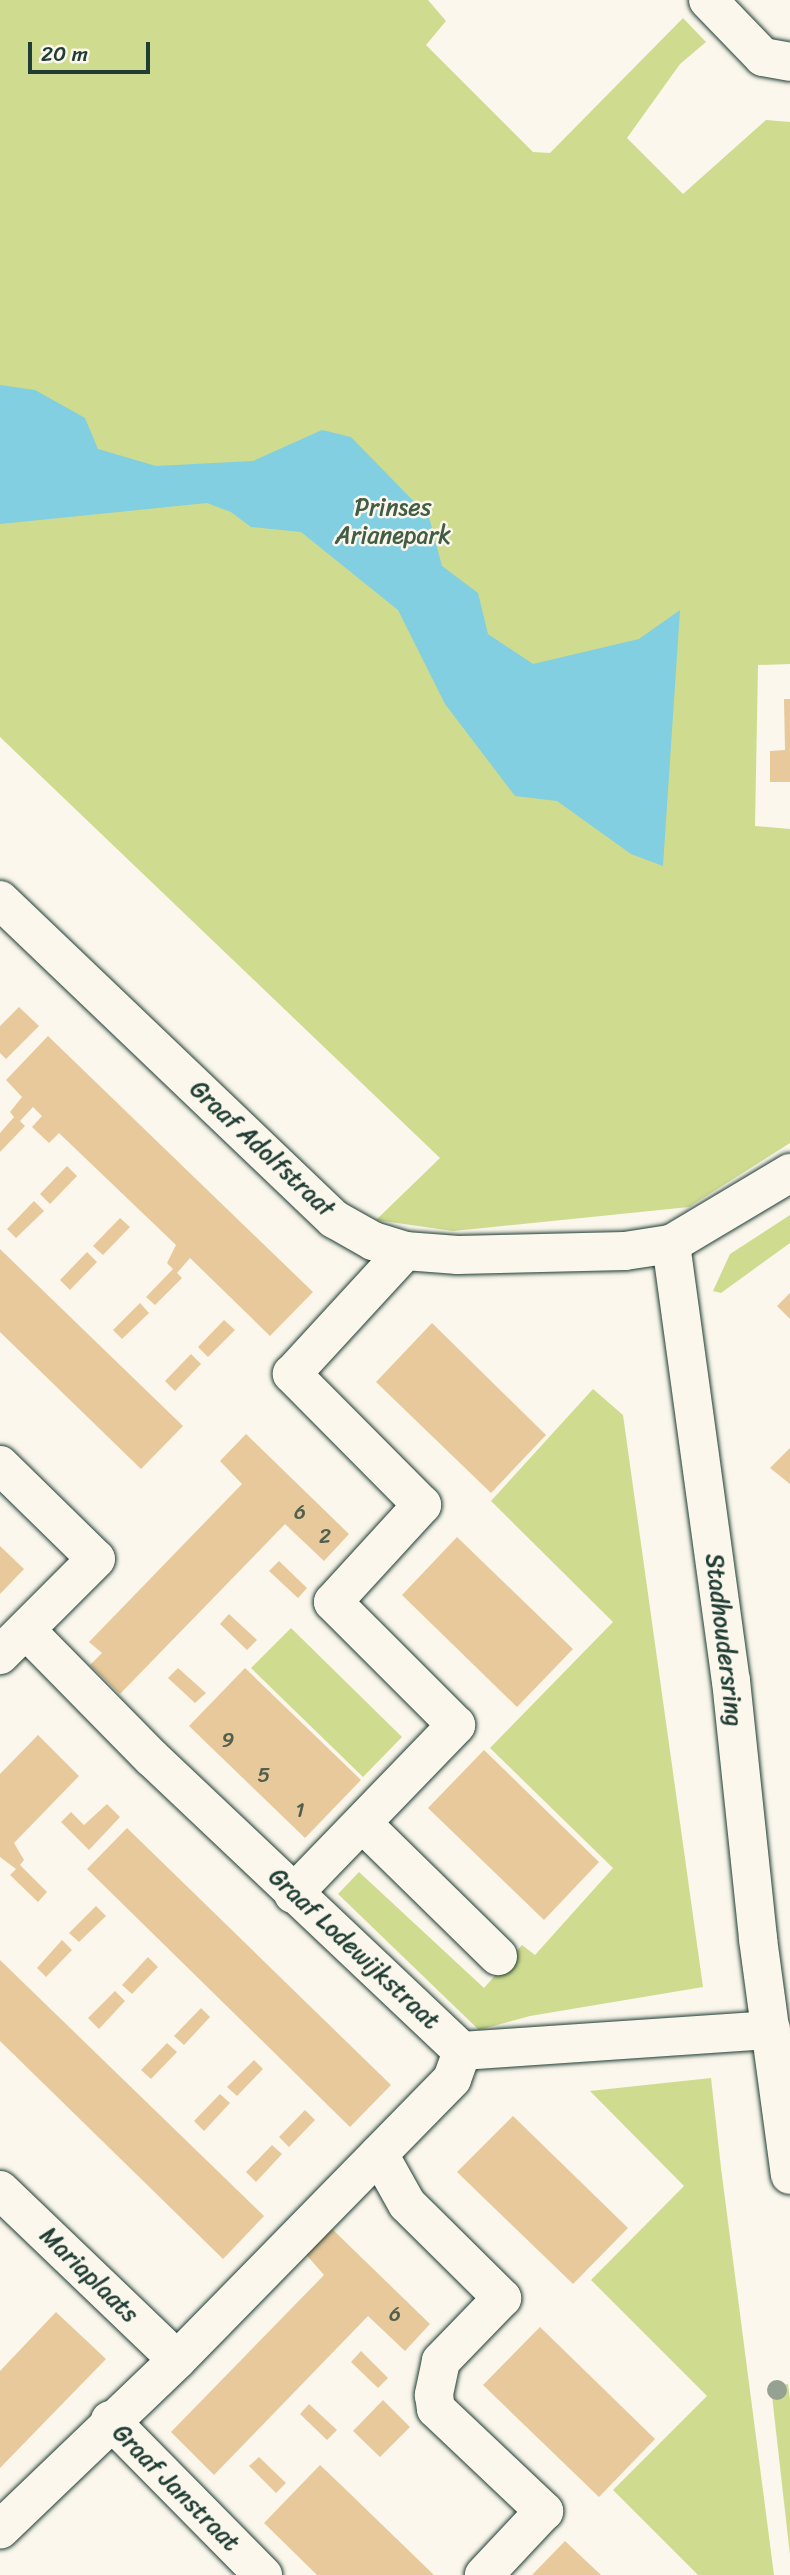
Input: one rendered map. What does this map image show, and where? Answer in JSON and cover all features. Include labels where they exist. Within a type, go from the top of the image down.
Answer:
[{"type":"street","points":[[708,0],[781,50]]},
{"type":"street","name":"Graaf Adolfstraat","points":[[0,900],[334,1219],[373,1241],[405,1251],[458,1255],[625,1251],[671,1244]]},
{"type":"street","points":[[671,1244],[790,1173]]},
{"type":"street","name":"Stadhoudersring","points":[[671,1244],[731,1681],[790,2175]]},
{"type":"street","points":[[293,1894],[456,1725],[333,1602],[422,1505],[292,1374],[405,1251]]},
{"type":"street","name":"Graaf Lodewijkstraat","points":[[0,1465],[96,1559],[13,1642],[293,1894],[462,2051]]},
{"type":"street","points":[[363,1824],[498,1956]]},
{"type":"street","points":[[110,2420],[177,2360],[452,2079],[462,2051],[771,2031]]},
{"type":"street","points":[[379,2154],[407,2204],[502,2298],[441,2361],[434,2395],[436,2409],[544,2511],[484,2575]]},
{"type":"street","name":"Mariaplaats","points":[[0,2190],[177,2360]]},
{"type":"street","name":"Graaf Janstraat","points":[[0,2530],[110,2420],[263,2575]]},
{"type":"green space","name":"Prinses Arianepark","points":[[0,0],[428,0],[446,21],[426,45],[533,152],[550,153],[683,18],[706,42],[680,64],[627,138],[683,194],[766,120],[790,122],[790,664],[758,665],[755,826],[790,829],[790,1143],[689,1207],[453,1231],[376,1220],[440,1158],[0,737]]},
{"type":"green space","points":[[790,1215],[790,1243],[721,1293],[713,1291],[730,1254]]},
{"type":"green space","points":[[593,1389],[623,1415],[703,1987],[530,2016],[479,2030],[338,1894],[359,1872],[484,1988],[522,1945],[535,1955],[613,1868],[490,1748],[613,1622],[491,1501]]},
{"type":"green space","points":[[291,1628],[402,1737],[363,1777],[251,1668]]},
{"type":"green space","points":[[711,2078],[774,2575],[698,2575],[613,2490],[707,2396],[591,2280],[684,2186],[590,2091]]},
{"type":"green space","points":[[788,2384],[790,2399],[790,2555],[771,2387]]},
{"type":"water","points":[[0,385],[35,390],[85,418],[98,449],[156,466],[253,461],[322,430],[351,437],[429,517],[442,566],[478,593],[488,634],[533,664],[639,639],[680,610],[663,866],[631,854],[557,801],[515,796],[445,704],[398,610],[301,532],[251,527],[231,512],[207,503],[0,524]]},
{"type":"building","points":[[784,699],[790,699],[790,782],[770,782],[770,751],[785,750]]},
{"type":"building","points":[[19,1007],[39,1026],[6,1059],[0,1053],[0,1026]]},
{"type":"building","points":[[48,1036],[313,1292],[270,1336],[190,1258],[177,1273],[182,1278],[155,1305],[146,1297],[173,1269],[167,1263],[176,1245],[59,1133],[49,1143],[32,1127],[42,1116],[33,1107],[20,1121],[25,1126],[0,1152],[0,1133],[14,1117],[10,1112],[22,1097],[6,1080]]},
{"type":"building","points":[[67,1166],[77,1176],[50,1204],[40,1194]]},
{"type":"building","points":[[34,1201],[44,1211],[16,1238],[7,1229]]},
{"type":"building","points":[[120,1218],[130,1227],[103,1255],[93,1246]]},
{"type":"building","points":[[0,1249],[183,1426],[141,1469],[0,1332]]},
{"type":"building","points":[[87,1252],[97,1262],[70,1290],[60,1280]]},
{"type":"building","points":[[790,1293],[790,1319],[777,1306]]},
{"type":"building","points":[[140,1303],[149,1313],[122,1339],[113,1330]]},
{"type":"building","points":[[224,1320],[235,1330],[208,1357],[198,1347]]},
{"type":"building","points":[[432,1323],[546,1435],[491,1493],[376,1382]]},
{"type":"building","points":[[191,1354],[201,1364],[175,1391],[165,1381]]},
{"type":"building","points":[[246,1434],[349,1534],[324,1561],[285,1524],[120,1694],[90,1665],[102,1653],[89,1642],[242,1484],[220,1461]]},
{"type":"building","points":[[790,1448],[790,1484],[770,1468]]},
{"type":"building","points":[[457,1537],[573,1649],[517,1707],[402,1595]]},
{"type":"building","points":[[0,1546],[24,1569],[0,1594]]},
{"type":"building","points":[[279,1561],[307,1588],[298,1598],[269,1571]]},
{"type":"building","points":[[229,1614],[257,1640],[247,1650],[220,1624]]},
{"type":"building","points":[[178,1668],[206,1693],[195,1703],[168,1678]]},
{"type":"building","points":[[245,1668],[361,1780],[305,1838],[189,1726]]},
{"type":"building","points":[[38,1735],[79,1776],[14,1843],[24,1860],[20,1865],[47,1892],[38,1902],[10,1875],[16,1869],[0,1857],[0,1774]]},
{"type":"building","points":[[484,1750],[599,1862],[544,1920],[428,1808]]},
{"type":"building","points":[[107,1804],[120,1817],[89,1850],[61,1822],[71,1812],[84,1825]]},
{"type":"building","points":[[127,1828],[391,2085],[350,2127],[87,1869]]},
{"type":"building","points":[[96,1906],[106,1916],[79,1942],[69,1933]]},
{"type":"building","points":[[62,1940],[72,1950],[46,1977],[37,1968]]},
{"type":"building","points":[[148,1957],[158,1967],[132,1994],[122,1985]]},
{"type":"building","points":[[0,1960],[264,2216],[223,2259],[0,2041]]},
{"type":"building","points":[[115,1991],[125,2001],[99,2029],[88,2018]]},
{"type":"building","points":[[201,2008],[210,2017],[184,2045],[174,2036]]},
{"type":"building","points":[[167,2043],[177,2052],[151,2079],[141,2070]]},
{"type":"building","points":[[254,2060],[263,2069],[237,2096],[227,2087]]},
{"type":"building","points":[[220,2094],[230,2103],[204,2131],[194,2121]]},
{"type":"building","points":[[305,2110],[315,2120],[289,2147],[279,2137]]},
{"type":"building","points":[[513,2116],[628,2228],[573,2284],[457,2172]]},
{"type":"building","points":[[272,2145],[282,2154],[256,2182],[246,2172]]},
{"type":"building","points":[[328,2225],[430,2324],[405,2351],[368,2316],[214,2475],[171,2432],[324,2275],[303,2251]]},
{"type":"building","points":[[56,2312],[106,2359],[0,2468],[0,2371]]},
{"type":"building","points":[[540,2327],[655,2439],[599,2497],[483,2385]]},
{"type":"building","points":[[361,2351],[388,2378],[378,2388],[351,2362]]},
{"type":"building","points":[[383,2400],[410,2427],[380,2457],[353,2431]]},
{"type":"building","points":[[309,2404],[337,2430],[327,2440],[300,2414]]},
{"type":"building","points":[[259,2457],[286,2483],[276,2493],[249,2466]]},
{"type":"building","points":[[320,2465],[434,2575],[317,2575],[264,2523]]},
{"type":"building","points":[[565,2541],[585,2560],[601,2575],[532,2575]]}]
